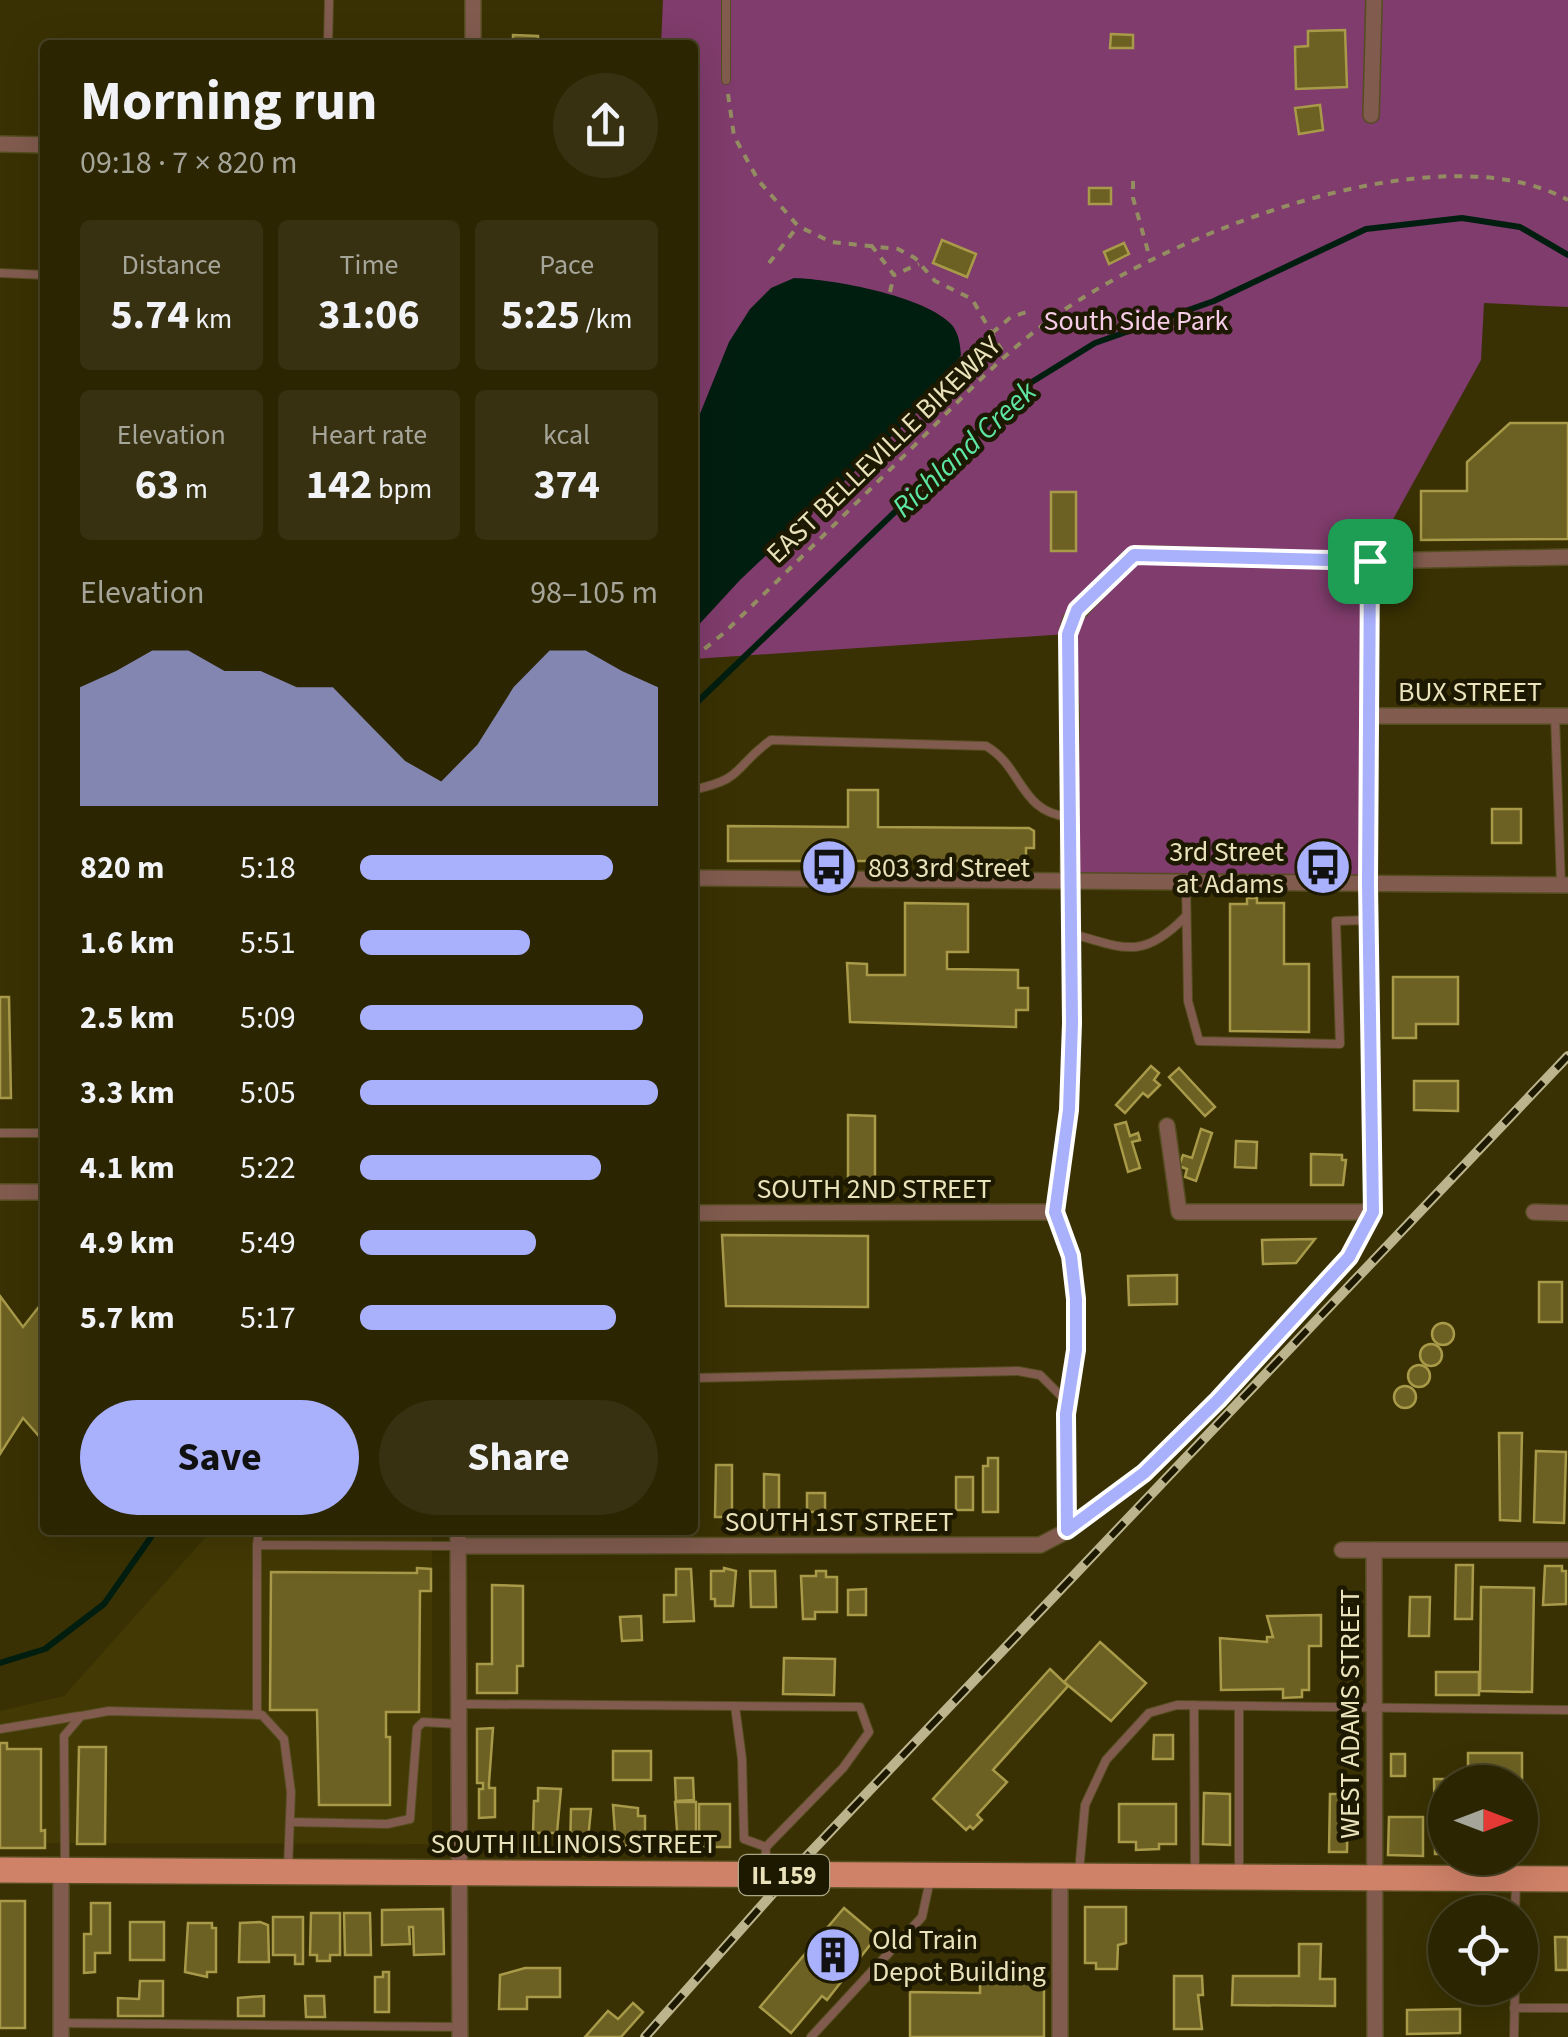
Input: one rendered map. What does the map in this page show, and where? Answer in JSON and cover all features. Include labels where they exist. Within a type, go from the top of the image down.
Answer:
[{"type":"main road","name":"SOUTH ILLINOIS STREET","points":[[0,1870],[1568,1879]]},
{"type":"street","points":[[472,40],[474,0]]},
{"type":"street","points":[[1371,115],[1374,0]]},
{"type":"street","points":[[0,144],[40,145]]},
{"type":"street","points":[[1068,880],[1070,620],[1128,559],[1144,554],[1370,561],[1568,557]]},
{"type":"street","points":[[1067,1530],[1144,1473],[1218,1400],[1349,1257],[1373,1212],[1368,920],[1370,561]]},
{"type":"street","name":"BUX STREET","points":[[1372,716],[1562,716]]},
{"type":"street","points":[[698,878],[1565,885]]},
{"type":"street","points":[[1168,1126],[1178,1212],[1373,1212]]},
{"type":"street","points":[[0,1192],[40,1192]]},
{"type":"street","name":"SOUTH 2ND STREET","points":[[698,1213],[1055,1212]]},
{"type":"street","points":[[1534,1212],[1568,1213]]},
{"type":"street","name":"SOUTH 1ST STREET","points":[[458,1538],[1040,1545],[1067,1530]]},
{"type":"street","points":[[458,1538],[460,2032]]},
{"type":"street","points":[[1342,1550],[1568,1550]]},
{"type":"street","name":"WEST ADAMS STREET","points":[[1374,1550],[1375,2037]]},
{"type":"street","points":[[61,2030],[63,1870]]},
{"type":"street","points":[[1060,2037],[1069,1876]]},
{"type":"lane","points":[[328,40],[329,0]]},
{"type":"lane","points":[[726,0],[726,80]]},
{"type":"lane","points":[[0,273],[40,275]]},
{"type":"lane","points":[[1562,716],[1565,885]]},
{"type":"lane","points":[[698,789],[723,784],[736,776],[771,740],[986,746],[996,752],[1033,803],[1052,815],[1069,816]]},
{"type":"lane","points":[[1067,1530],[1068,1402],[1076,1350],[1076,1299],[1071,1256],[1055,1212],[1069,1110],[1072,1023],[1068,880]]},
{"type":"lane","points":[[1186,881],[1188,1001],[1199,1041],[1340,1044],[1336,921],[1368,920]]},
{"type":"lane","points":[[1070,933],[1136,949],[1164,939],[1184,917]]},
{"type":"lane","points":[[0,1133],[40,1133]]},
{"type":"lane","points":[[698,1378],[1018,1371],[1040,1375],[1068,1402]]},
{"type":"lane","points":[[257,1714],[258,1535]]},
{"type":"lane","points":[[257,1545],[458,1538]]},
{"type":"lane","points":[[459,1704],[860,1707],[869,1732],[844,1768],[766,1847],[765,1874]]},
{"type":"lane","points":[[1069,1876],[1086,1805],[1106,1760],[1149,1713],[1177,1705],[1568,1710]]},
{"type":"lane","points":[[1194,1705],[1196,1877]]},
{"type":"lane","points":[[735,1706],[742,1758],[744,1839],[766,1847]]},
{"type":"lane","points":[[1239,1706],[1239,1877]]},
{"type":"lane","points":[[0,1728],[109,1711],[262,1714],[284,1739],[291,1792],[288,1872]]},
{"type":"lane","points":[[63,1870],[64,1736],[81,1716]]},
{"type":"lane","points":[[290,1822],[388,1824],[410,1819],[417,1728],[423,1722],[459,1724]]},
{"type":"lane","points":[[810,2037],[922,1918],[930,1876]]},
{"type":"lane","points":[[1516,1879],[1516,1895]]},
{"type":"lane","points":[[1514,2037],[1514,2008],[1568,2008]]},
{"type":"lane","points":[[61,2030],[460,2032]]},
{"type":"path","points":[[726,80],[734,136],[758,180],[798,226],[831,242],[898,250],[935,281],[972,299],[1005,356]]},
{"type":"path","name":"EAST BELLEVILLE BIKEWAY","points":[[698,654],[1005,356],[1082,298],[1151,262],[1303,201],[1398,179],[1495,176],[1530,183],[1568,200]]},
{"type":"path","points":[[1133,181],[1133,198],[1151,262]]},
{"type":"path","points":[[769,263],[798,226]]},
{"type":"path","points":[[871,245],[894,275]]},
{"type":"path","points":[[894,275],[919,264]]},
{"type":"path","points":[[890,292],[894,275]]},
{"type":"path","points":[[992,333],[1011,317],[1033,310]]},
{"type":"shaded area","points":[[794,278],[854,286],[901,298],[952,325],[961,355],[929,401],[740,580],[698,626],[698,419],[729,342],[750,309],[771,288]]},
{"type":"shaded area","points":[[208,1535],[432,1535],[432,1844],[0,1843],[0,1711],[64,1696]]},
{"type":"green space","name":"South Side Park","points":[[663,0],[1568,0],[1568,307],[1484,303],[1481,360],[1370,561],[1368,876],[1068,881],[1067,634],[698,659],[698,40],[661,40]]},
{"type":"building","points":[[1345,30],[1347,87],[1296,89],[1295,47],[1308,46],[1308,31]]},
{"type":"building","points":[[1111,34],[1133,35],[1133,48],[1110,48]]},
{"type":"building","points":[[513,35],[538,36],[538,40],[513,40]]},
{"type":"building","points":[[1320,105],[1323,130],[1299,134],[1295,108]]},
{"type":"building","points":[[1089,188],[1111,188],[1111,204],[1089,204]]},
{"type":"building","points":[[942,240],[976,254],[967,277],[933,263]]},
{"type":"building","points":[[1124,243],[1129,254],[1109,264],[1104,252]]},
{"type":"building","points":[[1510,423],[1568,423],[1568,539],[1421,540],[1421,491],[1467,491],[1467,462]]},
{"type":"building","points":[[1051,492],[1076,492],[1076,551],[1051,551]]},
{"type":"building","points":[[848,790],[878,790],[878,827],[1029,828],[1034,831],[1034,848],[1026,848],[1026,861],[728,861],[728,826],[848,827]]},
{"type":"building","points":[[1492,809],[1521,809],[1521,843],[1492,843]]},
{"type":"building","points":[[1247,898],[1257,898],[1257,903],[1284,903],[1284,964],[1309,964],[1309,1032],[1230,1031],[1230,904],[1247,904]]},
{"type":"building","points":[[905,903],[968,904],[968,952],[947,952],[947,969],[1018,970],[1018,988],[1028,988],[1028,1010],[1016,1010],[1016,1027],[850,1022],[847,963],[867,964],[867,975],[905,975]]},
{"type":"building","points":[[1393,977],[1458,977],[1458,1024],[1416,1024],[1416,1038],[1393,1038]]},
{"type":"building","points":[[0,997],[9,997],[11,1098],[0,1098]]},
{"type":"building","points":[[1151,1066],[1159,1073],[1154,1080],[1160,1085],[1148,1097],[1143,1093],[1125,1113],[1116,1105]]},
{"type":"building","points":[[1179,1068],[1215,1107],[1205,1116],[1169,1077]]},
{"type":"building","points":[[1414,1081],[1458,1081],[1458,1111],[1414,1110]]},
{"type":"building","points":[[848,1115],[875,1116],[875,1186],[848,1186]]},
{"type":"building","points":[[1126,1122],[1130,1136],[1138,1133],[1140,1140],[1132,1142],[1140,1168],[1128,1172],[1115,1125]]},
{"type":"building","points":[[1201,1129],[1212,1133],[1196,1181],[1185,1177],[1187,1169],[1179,1166],[1183,1155],[1192,1158]]},
{"type":"building","points":[[1236,1141],[1257,1142],[1256,1168],[1235,1167]]},
{"type":"building","points":[[1311,1154],[1342,1155],[1342,1160],[1346,1160],[1343,1185],[1311,1185]]},
{"type":"building","points":[[722,1235],[868,1236],[868,1307],[726,1306]]},
{"type":"building","points":[[1315,1239],[1296,1263],[1263,1264],[1262,1240]]},
{"type":"building","points":[[1177,1275],[1177,1304],[1129,1305],[1128,1276]]},
{"type":"building","points":[[1539,1282],[1562,1282],[1562,1322],[1539,1322]]},
{"type":"building","points":[[0,1296],[23,1327],[40,1305],[40,1437],[23,1418],[0,1454]]},
{"type":"building","points":[[1443,1323],[1451,1326],[1451,1342],[1443,1345],[1435,1342],[1432,1334],[1435,1326]]},
{"type":"building","points":[[1431,1344],[1439,1347],[1439,1363],[1431,1366],[1423,1363],[1420,1355],[1423,1347]]},
{"type":"building","points":[[1419,1365],[1427,1368],[1427,1384],[1419,1387],[1411,1384],[1408,1376],[1411,1368]]},
{"type":"building","points":[[1405,1386],[1413,1389],[1413,1405],[1405,1408],[1397,1405],[1394,1397],[1397,1389]]},
{"type":"building","points":[[1499,1433],[1522,1433],[1520,1521],[1500,1520]]},
{"type":"building","points":[[1536,1451],[1566,1452],[1564,1523],[1534,1522]]},
{"type":"building","points":[[988,1458],[998,1458],[998,1512],[983,1512],[983,1466],[988,1466]]},
{"type":"building","points":[[716,1465],[732,1465],[732,1517],[715,1517]]},
{"type":"building","points":[[764,1474],[779,1475],[779,1512],[764,1511]]},
{"type":"building","points":[[956,1477],[973,1477],[973,1510],[956,1510]]},
{"type":"building","points":[[807,1493],[825,1493],[825,1512],[807,1512]]},
{"type":"building","points":[[1456,1565],[1473,1565],[1472,1619],[1455,1619]]},
{"type":"building","points":[[1545,1566],[1562,1566],[1562,1571],[1566,1571],[1566,1604],[1543,1605]]},
{"type":"building","points":[[417,1568],[431,1569],[431,1591],[420,1591],[419,1712],[386,1712],[390,1805],[319,1805],[317,1710],[270,1710],[271,1572],[417,1573]]},
{"type":"building","points":[[676,1569],[691,1569],[694,1621],[664,1622],[664,1595],[676,1595]]},
{"type":"building","points":[[711,1571],[736,1571],[733,1606],[715,1606],[715,1599],[711,1599]]},
{"type":"building","points":[[750,1571],[775,1571],[776,1607],[751,1607]]},
{"type":"building","points":[[816,1571],[826,1571],[826,1577],[837,1577],[837,1612],[815,1612],[815,1619],[803,1619],[801,1576],[816,1576]]},
{"type":"building","points":[[492,1585],[523,1586],[523,1666],[517,1666],[517,1693],[477,1693],[477,1664],[492,1664]]},
{"type":"building","points":[[1481,1587],[1534,1588],[1532,1692],[1480,1691]]},
{"type":"building","points":[[866,1589],[866,1615],[848,1615],[848,1590]]},
{"type":"building","points":[[1410,1597],[1430,1597],[1429,1636],[1409,1636]]},
{"type":"building","points":[[1321,1615],[1321,1646],[1309,1646],[1309,1690],[1302,1690],[1302,1697],[1283,1698],[1283,1689],[1221,1690],[1220,1638],[1267,1642],[1267,1637],[1273,1637],[1267,1616]]},
{"type":"building","points":[[641,1616],[642,1640],[622,1641],[620,1617]]},
{"type":"building","points":[[1100,1642],[1146,1683],[1111,1721],[1064,1682]]},
{"type":"building","points":[[784,1658],[835,1659],[834,1695],[783,1694]]},
{"type":"building","points":[[1050,1669],[1068,1686],[993,1770],[1007,1782],[977,1815],[982,1820],[966,1830],[933,1799]]},
{"type":"building","points":[[1436,1672],[1479,1672],[1479,1695],[1436,1695]]},
{"type":"building","points":[[493,1728],[489,1788],[495,1788],[495,1817],[479,1818],[479,1789],[483,1789],[483,1783],[477,1783],[477,1729]]},
{"type":"building","points":[[1154,1735],[1173,1735],[1173,1759],[1153,1759]]},
{"type":"building","points":[[0,1743],[7,1743],[7,1749],[41,1749],[41,1831],[45,1830],[45,1848],[0,1848]]},
{"type":"building","points":[[79,1747],[106,1747],[105,1844],[77,1844]]},
{"type":"building","points":[[613,1751],[651,1751],[651,1780],[613,1780]]},
{"type":"building","points":[[1468,1753],[1522,1753],[1522,1765],[1468,1765]]},
{"type":"building","points":[[1391,1754],[1405,1754],[1405,1776],[1391,1776]]},
{"type":"building","points":[[675,1778],[693,1778],[694,1800],[676,1801]]},
{"type":"building","points":[[538,1788],[561,1789],[557,1833],[533,1833]]},
{"type":"building","points":[[1204,1793],[1230,1794],[1230,1845],[1203,1844]]},
{"type":"building","points":[[1330,1794],[1348,1794],[1347,1852],[1329,1852]]},
{"type":"building","points":[[675,1802],[696,1802],[696,1844],[678,1844]]},
{"type":"building","points":[[699,1804],[730,1804],[730,1847],[699,1847]]},
{"type":"building","points":[[1119,1804],[1176,1804],[1176,1844],[1136,1850],[1136,1842],[1119,1842]]},
{"type":"building","points":[[613,1805],[638,1808],[638,1816],[645,1816],[645,1843],[616,1847]]},
{"type":"building","points":[[571,1809],[591,1809],[587,1850],[570,1850]]},
{"type":"building","points":[[1389,1817],[1423,1817],[1423,1856],[1388,1855]]},
{"type":"building","points":[[0,1901],[25,1901],[25,2028],[0,2028]]},
{"type":"building","points":[[91,1903],[110,1903],[110,1953],[95,1953],[95,1972],[84,1973],[84,1934],[91,1934]]},
{"type":"building","points":[[1085,1907],[1126,1907],[1126,1943],[1118,1945],[1117,1969],[1096,1969],[1096,1963],[1085,1963]]},
{"type":"building","name":"Old Train Depot Building","points":[[844,1908],[877,1936],[827,2000],[822,1996],[791,2033],[760,2007]]},
{"type":"building","points":[[443,1909],[444,1954],[414,1955],[413,1927],[409,1927],[410,1944],[382,1945],[382,1910]]},
{"type":"building","points":[[311,1913],[340,1913],[340,1955],[330,1955],[330,1961],[317,1961],[317,1955],[310,1955]]},
{"type":"building","points":[[344,1913],[370,1913],[371,1955],[345,1955]]},
{"type":"building","points":[[273,1917],[303,1917],[303,1964],[295,1964],[295,1955],[273,1955]]},
{"type":"building","points":[[130,1922],[164,1922],[164,1960],[130,1960]]},
{"type":"building","points":[[188,1923],[212,1923],[212,1928],[216,1928],[216,1972],[207,1972],[207,1977],[185,1972]]},
{"type":"building","points":[[240,1923],[268,1925],[269,1962],[239,1962]]},
{"type":"building","points":[[1555,1937],[1568,1937],[1568,1970],[1556,1970]]},
{"type":"building","points":[[1299,1944],[1321,1944],[1320,1979],[1335,1979],[1335,2006],[1232,2005],[1233,1976],[1299,1976]]},
{"type":"building","points":[[525,1968],[560,1968],[560,1997],[527,1997],[527,2009],[499,2009],[500,1975]]},
{"type":"building","points":[[383,1972],[389,1972],[389,2012],[375,2012],[375,1977],[383,1977]]},
{"type":"building","points":[[1174,1976],[1202,1976],[1203,1995],[1198,1995],[1202,2029],[1174,2029]]},
{"type":"building","points":[[980,1980],[1044,1980],[1044,2037],[910,2037],[910,1992],[980,1993]]},
{"type":"building","points":[[140,1981],[163,1981],[163,2016],[118,2016],[118,1998],[139,1999]]},
{"type":"building","points":[[264,1996],[264,2016],[238,2016],[238,1998]]},
{"type":"building","points":[[305,1996],[324,1996],[325,2017],[306,2017]]},
{"type":"building","points":[[633,2003],[643,2012],[621,2037],[585,2037],[608,2011],[618,2019]]},
{"type":"building","points":[[1460,2009],[1460,2033],[1407,2034],[1407,2010]]},
{"type":"waterway","name":"Richland Creek","points":[[698,701],[1027,385],[1095,343],[1214,301],[1366,229],[1462,218],[1520,227],[1568,255]]},
{"type":"waterway","name":"Richland Creek","points":[[0,1663],[45,1649],[104,1604],[152,1535]]},
{"type":"railway","points":[[645,2037],[789,1875],[1568,1056]]},
{"type":"place","name":"803 3rd Street","points":[[829,867]]},
{"type":"place","name":"3rd Street at Adams","points":[[1323,867]]},
{"type":"place","name":"Old Train Depot Building","points":[[833,1955]]},
{"type":"route","points":[[1134,555],[1370,561],[1368,884],[1373,1212],[1349,1257],[1218,1400],[1144,1473],[1067,1530],[1066,1414],[1076,1350],[1076,1299],[1071,1256],[1055,1212],[1069,1110],[1072,1023],[1068,880],[1070,620],[1134,555]]}]
